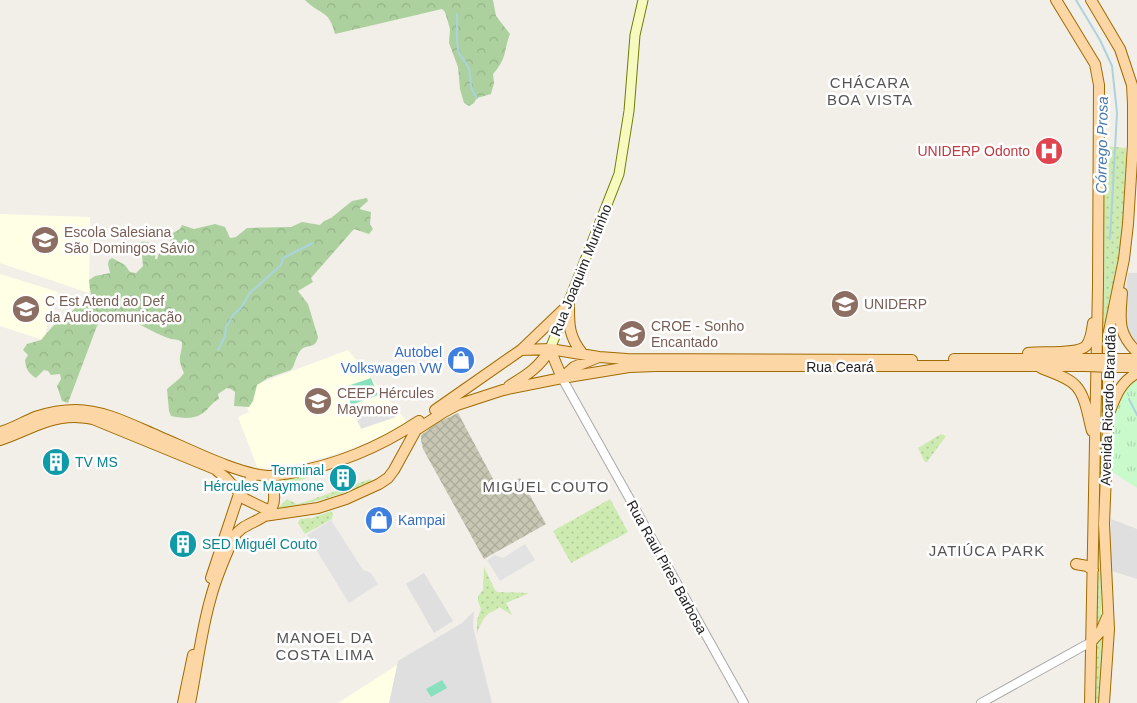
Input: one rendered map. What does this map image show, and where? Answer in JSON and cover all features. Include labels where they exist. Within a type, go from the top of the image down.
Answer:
[{"type":"main road","name":"Rua Joaquim Murtinho","points":[[521,350],[550,349],[619,174],[629,111],[636,35],[643,0]]},
{"type":"main road","name":"Avenida Ricardo Brandão","points":[[1056,0],[1091,56],[1095,64],[1099,85],[1098,285],[1090,703]]},
{"type":"main road","name":"Avenida Ricardo Brandão","points":[[1091,0],[1120,49],[1132,85],[1133,144],[1128,224],[1124,259],[1108,336],[1108,424],[1104,524],[1108,614],[1104,703]]},
{"type":"main road","points":[[1124,259],[1120,322],[1126,340],[1137,352]]},
{"type":"main road","points":[[998,358],[1036,352],[1069,352],[1080,350],[1086,346],[1092,329],[1098,285]]},
{"type":"main road","points":[[0,432],[44,415],[75,410],[92,411],[119,420],[209,458],[255,474],[269,476],[308,470],[387,441],[446,403],[521,350],[568,304]]},
{"type":"main road","points":[[568,304],[570,331],[573,340],[582,353]]},
{"type":"main road","points":[[550,349],[562,378],[574,367],[599,357]]},
{"type":"main road","points":[[190,703],[211,596],[234,537],[242,529],[270,514],[318,508],[346,499],[379,484],[388,478],[394,470],[416,430],[457,405],[503,390],[532,372],[550,349]]},
{"type":"main road","name":"Rua Ceará","points":[[550,349],[599,357],[627,359],[998,358],[1085,363],[1113,363],[1137,359]]},
{"type":"main road","name":"Rua Ceará","points":[[503,390],[562,378],[656,366],[1038,366],[1085,363]]},
{"type":"main road","name":"Rua Ceará","points":[[1113,363],[1137,367]]},
{"type":"main road","points":[[1038,366],[1066,379],[1076,386],[1081,395],[1095,443]]},
{"type":"main road","points":[[1108,424],[1116,395],[1122,385],[1137,373]]},
{"type":"main road","points":[[0,440],[38,424],[56,419],[74,417],[93,419],[215,470],[226,478],[239,494],[270,514]]},
{"type":"main road","points":[[183,703],[205,595],[239,494],[255,474]]},
{"type":"main road","points":[[269,476],[274,494],[274,503],[270,514]]},
{"type":"main road","points":[[1076,564],[1093,570]]},
{"type":"main road","points":[[1091,642],[1101,631],[1108,614]]},
{"type":"street","name":"Rua Raul Pires Barbosa","points":[[562,378],[744,703]]},
{"type":"street","points":[[981,703],[1091,642]]},
{"type":"shaded area","name":"Escola Salesiana São Domingos Sávio","points":[[0,214],[90,217],[89,293],[0,263]]},
{"type":"shaded area","points":[[1128,273],[1137,273],[1137,349],[1132,345],[1122,319]]},
{"type":"shaded area","name":"C Est Atend ao Def da Audiocomunicação","points":[[0,274],[58,292],[43,340],[0,326]]},
{"type":"shaded area","name":"CEEP Hércules Maymone","points":[[348,350],[408,423],[385,435],[343,452],[307,462],[276,468],[258,469],[238,417],[249,412],[241,390]]},
{"type":"shaded area","points":[[385,403],[396,417],[361,429],[355,415]]},
{"type":"shaded area","points":[[458,413],[499,490],[520,478],[546,524],[484,559],[423,449],[421,440],[421,435],[439,422]]},
{"type":"shaded area","points":[[1111,519],[1137,529],[1137,579],[1109,570]]},
{"type":"shaded area","points":[[331,520],[363,570],[371,573],[378,584],[349,603],[307,535]]},
{"type":"shaded area","points":[[525,544],[535,560],[500,581],[487,560],[495,555],[503,558]]},
{"type":"shaded area","points":[[424,573],[453,621],[434,633],[406,584]]},
{"type":"shaded area","points":[[474,611],[473,627],[492,703],[389,703],[398,661],[462,623]]},
{"type":"shaded area","points":[[397,665],[389,703],[338,703]]},
{"type":"green space","points":[[305,0],[493,0],[496,16],[510,34],[503,59],[493,74],[494,83],[491,94],[477,98],[469,106],[464,103],[460,89],[458,67],[449,43],[450,29],[445,12],[442,9],[335,34],[327,16]]},
{"type":"green space","points":[[1105,146],[1126,148],[1126,198],[1122,250],[1107,322],[1101,617],[1105,629],[1101,703],[1095,703]]},
{"type":"green space","points":[[367,198],[368,201],[359,209],[371,212],[370,224],[373,229],[369,234],[354,229],[311,278],[313,282],[298,291],[308,304],[318,337],[317,341],[315,344],[305,347],[300,351],[291,370],[268,378],[257,385],[253,401],[249,407],[234,406],[235,392],[227,388],[218,394],[219,399],[196,417],[171,416],[167,389],[184,373],[180,360],[182,342],[119,316],[104,316],[97,326],[68,403],[62,401],[57,386],[61,379],[60,374],[51,375],[48,371],[44,370],[36,378],[26,366],[25,360],[28,355],[23,350],[27,344],[41,340],[53,326],[68,318],[74,309],[89,302],[91,296],[89,280],[95,276],[110,273],[109,260],[112,258],[125,265],[130,272],[136,273],[143,266],[142,255],[138,251],[137,244],[141,242],[148,243],[153,247],[155,259],[157,259],[165,245],[171,242],[169,235],[180,229],[182,225],[194,229],[215,224],[225,227],[230,238],[236,237],[247,228],[291,227],[302,222],[320,225],[352,201]]},
{"type":"green space","points":[[1137,375],[1137,488],[1111,471],[1113,422],[1117,399]]},
{"type":"green space","points":[[371,378],[378,395],[351,405],[345,387]]},
{"type":"green space","points":[[941,434],[946,436],[927,462],[925,462],[918,448]]},
{"type":"green space","points":[[361,458],[293,483],[287,488],[276,482],[276,479],[282,480],[327,469]]},
{"type":"green space","points":[[370,479],[372,483],[338,495],[303,504],[279,508],[287,499],[297,504],[302,503]]},
{"type":"green space","points":[[610,499],[628,532],[571,563],[553,531]]},
{"type":"green space","points":[[331,511],[333,514],[332,519],[305,534],[298,523],[300,519],[312,518]]},
{"type":"green space","points":[[484,567],[497,592],[529,593],[506,603],[512,615],[499,607],[488,614],[481,623],[477,634],[477,620],[481,609],[478,596],[483,590]]},
{"type":"green space","points":[[442,680],[447,688],[431,697],[426,689]]},
{"type":"waterway","name":"Córrego Prosa","points":[[1076,0],[1100,40],[1112,66],[1117,113],[1110,239]]},
{"type":"waterway","points":[[457,14],[459,53],[469,69],[471,87],[477,98]]},
{"type":"waterway","points":[[218,350],[225,336],[226,327],[250,293],[281,265],[283,258],[313,243]]},
{"type":"waterway","name":"Córrego Prosa","points":[[1129,399],[1137,415]]},
{"type":"place","name":"UNIDERP Odonto","points":[[1049,151]]},
{"type":"place","name":"Escola Salesiana São Domingos Sávio","points":[[45,240]]},
{"type":"place","name":"UNIDERP","points":[[845,304]]},
{"type":"place","name":"C Est Atend ao Def da Audiocomunicação","points":[[26,309]]},
{"type":"place","name":"CROE - Sonho Encantado","points":[[632,334]]},
{"type":"place","name":"Autobel Volkswagen VW","points":[[461,360]]},
{"type":"place","name":"CEEP Hércules Maymone","points":[[318,401]]},
{"type":"place","name":"TV MS","points":[[56,462]]},
{"type":"place","name":"Terminal Hércules Maymone","points":[[343,478]]},
{"type":"place","name":"Kampai","points":[[379,520]]},
{"type":"place","name":"SED Miguél Couto","points":[[183,544]]},
{"type":"district","name":"CHÁCARA BOA VISTA","points":[[870,92]]},
{"type":"district","name":"MIGUEL COUTO","points":[[546,487]]},
{"type":"district","name":"JATIÚCA PARK","points":[[987,551]]},
{"type":"district","name":"MANOEL DA COSTA LIMA","points":[[325,646]]}]
